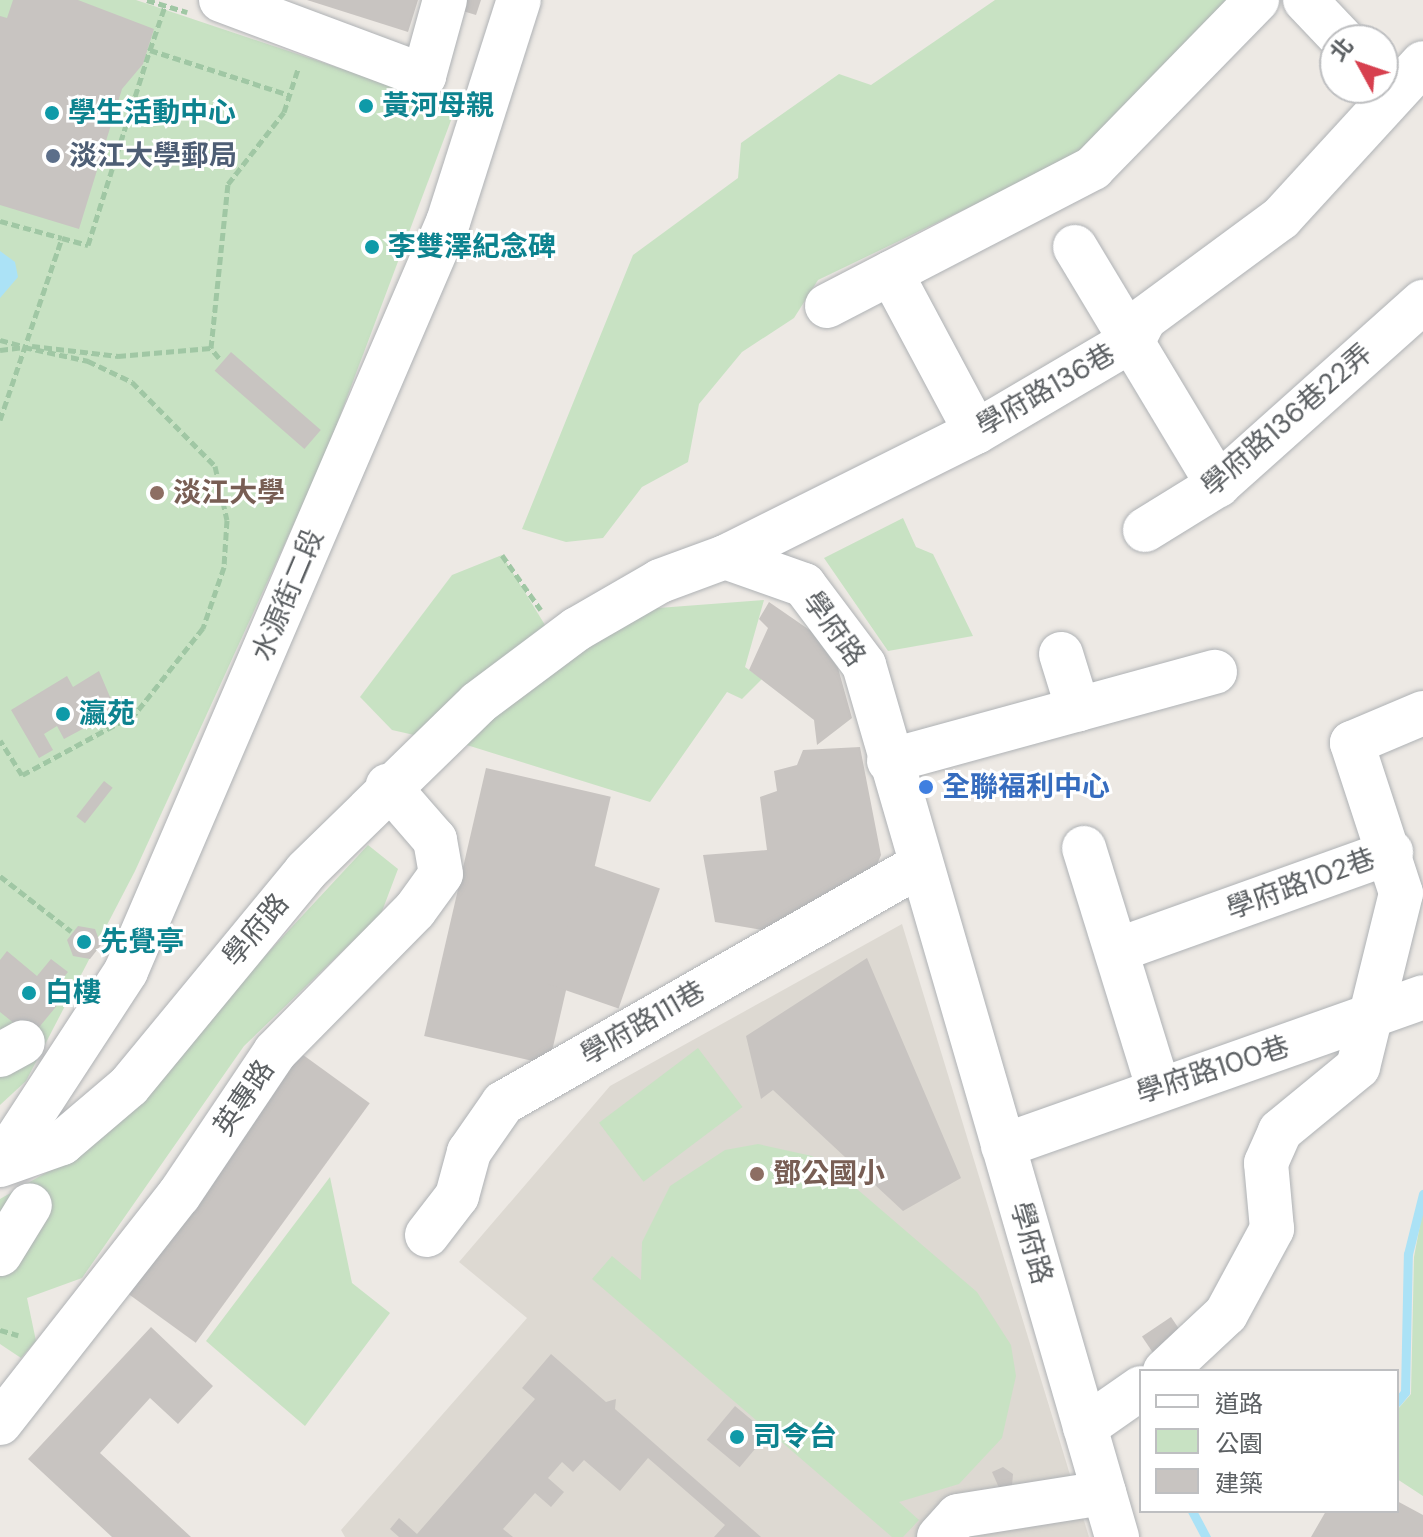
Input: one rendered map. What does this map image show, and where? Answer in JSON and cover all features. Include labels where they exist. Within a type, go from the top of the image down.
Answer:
[{"type":"street","points":[[221,0],[424,76],[445,0]]},
{"type":"street","name":"水源街二段","points":[[1,1164],[126,971],[448,222],[519,0]]},
{"type":"street","points":[[827,306],[1093,168],[1257,0]]},
{"type":"street","points":[[1305,0],[1328,24]]},
{"type":"street","name":"學府路136巷","points":[[725,557],[976,432],[1134,339],[1144,319],[1281,218],[1401,100],[1423,63]]},
{"type":"street","points":[[1075,247],[1134,339],[1218,485]]},
{"type":"street","points":[[891,273],[976,432]]},
{"type":"street","name":"學府路136巷22弄","points":[[1145,530],[1218,485],[1423,302]]},
{"type":"street","name":"學府路","points":[[1,1164],[62,1143],[129,1086],[306,871],[388,786],[478,703],[562,640],[660,581],[725,557],[804,585],[864,665],[917,867],[1003,1146],[1117,1537]]},
{"type":"street","points":[[1061,654],[1078,709]]},
{"type":"street","points":[[889,761],[1215,672]]},
{"type":"street","name":"學府路102巷","points":[[1120,949],[1391,852],[1352,743],[1423,713]]},
{"type":"street","name":"英專路","points":[[0,1423],[179,1195],[275,1052],[415,910],[441,874],[435,840],[388,786]]},
{"type":"street","points":[[1084,848],[1120,949],[1158,1087]]},
{"type":"street","points":[[1167,1369],[1226,1314],[1272,1229],[1266,1163],[1280,1131],[1358,1067],[1374,1017],[1401,893],[1391,852]]},
{"type":"street","name":"學府路111巷","points":[[427,1235],[457,1196],[469,1152],[503,1103],[917,867]]},
{"type":"street","name":"學府路100巷","points":[[1003,1146],[1158,1087],[1374,1017],[1423,997]]},
{"type":"street","points":[[0,1254],[30,1205]]},
{"type":"street","points":[[1085,1427],[1139,1389]]},
{"type":"street","points":[[939,1537],[958,1516],[1104,1493]]},
{"type":"path","points":[[147,0],[186,14],[191,0]]},
{"type":"path","points":[[0,221],[88,245],[165,6]]},
{"type":"path","points":[[150,50],[289,95]]},
{"type":"path","points":[[219,358],[211,348],[228,184],[289,95],[297,73]]},
{"type":"path","points":[[0,420],[62,238]]},
{"type":"path","points":[[0,340],[88,361],[132,382],[215,466],[227,520],[224,567],[203,628],[135,714],[42,771],[22,775],[0,740]]},
{"type":"path","points":[[0,350],[24,347],[118,356],[211,348]]},
{"type":"path","points":[[502,555],[562,640]]},
{"type":"path","points":[[0,876],[71,931]]},
{"type":"shaded area","name":"鄧公國小","points":[[902,924],[1089,1537],[345,1537],[341,1530],[527,1318],[459,1262],[610,1086]]},
{"type":"green space","name":"淡江大學","points":[[0,0],[136,0],[456,107],[325,456],[135,871],[26,1081],[0,1105]]},
{"type":"green space","points":[[995,0],[1236,0],[1078,155],[818,280],[794,318],[742,352],[699,404],[688,462],[642,487],[603,538],[566,542],[522,529],[633,255],[738,178],[741,143],[839,74],[871,85]]},
{"type":"green space","points":[[903,518],[916,547],[933,554],[973,636],[888,651],[824,558]]},
{"type":"green space","points":[[502,555],[553,638],[423,737],[392,730],[360,697],[452,575]]},
{"type":"green space","points":[[764,600],[745,667],[762,679],[742,699],[727,692],[650,802],[454,741],[645,609]]},
{"type":"green space","points":[[368,845],[398,869],[381,914],[244,1046],[82,1278],[27,1298],[36,1341],[21,1358],[0,1344],[0,1199],[84,1151]]},
{"type":"green space","points":[[698,1048],[743,1107],[644,1182],[599,1123]]},
{"type":"green space","points":[[758,1144],[812,1156],[836,1171],[977,1292],[1011,1345],[1016,1376],[1002,1438],[959,1484],[899,1502],[919,1520],[903,1537],[892,1537],[592,1279],[612,1256],[641,1280],[642,1242],[670,1186],[725,1150]]},
{"type":"green space","points":[[330,1177],[352,1283],[390,1313],[305,1426],[206,1341]]},
{"type":"green space","points":[[1423,1209],[1423,1496],[1399,1480],[1399,1408],[1411,1394],[1414,1257]]},
{"type":"water","points":[[0,251],[15,262],[18,277],[0,298]]},
{"type":"building","name":"學生活動中心","points":[[13,0],[78,0],[154,29],[143,64],[122,89],[79,229],[0,205],[0,16],[7,18]]},
{"type":"building","points":[[307,0],[418,0],[408,32]]},
{"type":"building","points":[[459,0],[481,0],[476,15],[456,9]]},
{"type":"building","points":[[231,352],[321,430],[304,449],[215,371]]},
{"type":"building","points":[[769,602],[811,631],[838,668],[852,718],[817,745],[814,720],[749,670],[768,628],[759,619]]},
{"type":"building","name":"瀛苑","points":[[99,671],[116,711],[64,739],[57,726],[44,734],[53,750],[39,758],[11,710],[67,676],[73,687]]},
{"type":"building","points":[[860,747],[881,855],[870,882],[768,931],[715,922],[703,855],[767,850],[760,797],[777,791],[774,771],[797,765],[803,750]]},
{"type":"building","points":[[486,768],[611,797],[549,1065],[424,1036]]},
{"type":"building","points":[[104,781],[113,788],[85,823],[76,816]]},
{"type":"building","points":[[589,864],[660,888],[619,1008],[548,984]]},
{"type":"building","name":"先覺亭","points":[[78,926],[95,929],[101,945],[90,959],[73,956],[67,940]]},
{"type":"building","name":"白樓","points":[[7,951],[37,976],[51,959],[68,972],[54,989],[64,997],[31,1037],[0,1012],[0,960]]},
{"type":"building","points":[[867,958],[961,1178],[903,1211],[773,1090],[761,1099],[746,1036]]},
{"type":"building","points":[[288,1044],[370,1103],[196,1343],[114,1283]]},
{"type":"building","points":[[1171,1317],[1183,1335],[1154,1355],[1142,1337]]},
{"type":"building","points":[[151,1327],[213,1386],[178,1424],[150,1398],[100,1453],[191,1537],[112,1537],[28,1459]]},
{"type":"building","points":[[551,1354],[606,1402],[616,1399],[615,1409],[761,1537],[714,1537],[725,1525],[648,1458],[620,1491],[584,1460],[573,1472],[562,1462],[548,1478],[564,1492],[551,1507],[535,1493],[503,1529],[513,1537],[399,1537],[390,1529],[399,1518],[417,1534],[535,1399],[522,1388]]},
{"type":"building","name":"司令台","points":[[735,1406],[768,1434],[740,1467],[707,1440]]},
{"type":"building","points":[[1003,1467],[1013,1474],[1012,1485],[1000,1490],[992,1472]]},
{"type":"building","points":[[1399,1502],[1423,1515],[1423,1537],[1311,1537],[1325,1513],[1399,1513]]},
{"type":"waterway","points":[[1399,1400],[1405,1392],[1408,1254],[1423,1194]]},
{"type":"waterway","points":[[1193,1513],[1206,1537]]},
{"type":"place","name":"黃河母親","points":[[366,106]]},
{"type":"place","name":"學生活動中心","points":[[52,113]]},
{"type":"place","name":"淡江大學郵局","points":[[53,156]]},
{"type":"place","name":"李雙澤紀念碑","points":[[372,247]]},
{"type":"place","name":"淡江大學","points":[[157,493]]},
{"type":"place","name":"瀛苑","points":[[63,714]]},
{"type":"place","name":"全聯福利中心","points":[[926,787]]},
{"type":"place","name":"先覺亭","points":[[84,942]]},
{"type":"place","name":"白樓","points":[[29,993]]},
{"type":"place","name":"鄧公國小","points":[[757,1174]]},
{"type":"place","name":"司令台","points":[[737,1437]]}]
